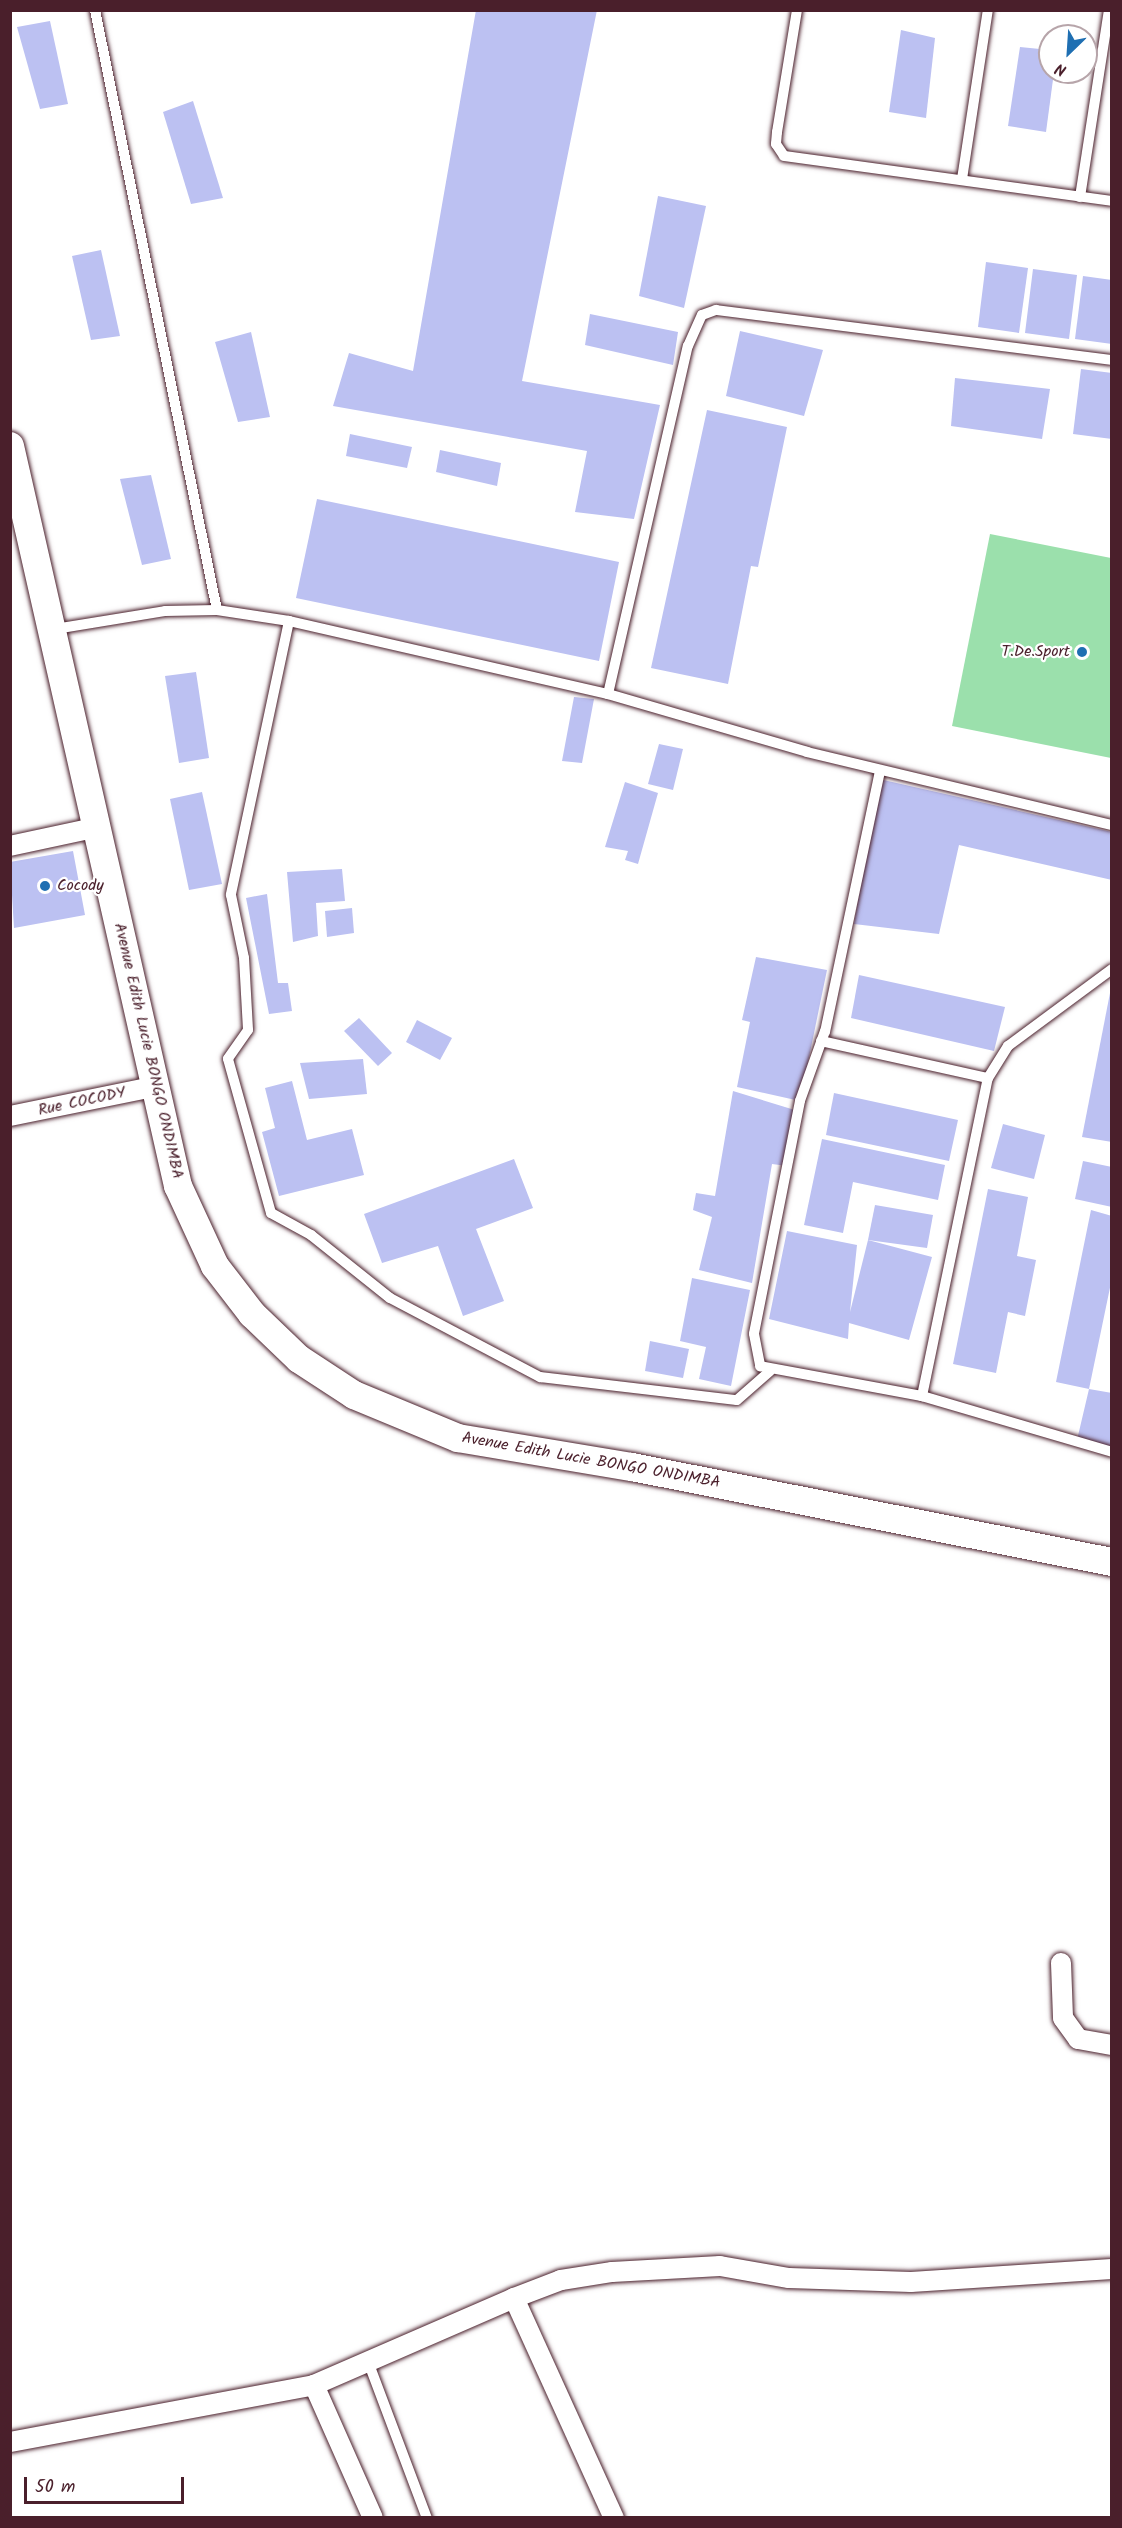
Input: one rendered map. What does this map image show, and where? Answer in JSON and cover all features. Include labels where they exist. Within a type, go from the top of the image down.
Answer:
[{"type":"main road","name":"Avenue Edith Lucie BONGO ONDIMBA","points":[[10,446],[55,629],[153,1087],[178,1186],[215,1266],[252,1314],[299,1359],[354,1395],[458,1438],[1112,1562]]},
{"type":"street","points":[[10,846],[99,827]]},
{"type":"street","name":"Rue COCODY","points":[[10,1116],[153,1087]]},
{"type":"street","points":[[1061,1963],[1063,2018],[1078,2039],[1112,2045]]},
{"type":"street","points":[[10,2442],[314,2385],[369,2364],[514,2298],[561,2280],[664,2266],[911,2282],[1112,2269]]},
{"type":"street","points":[[514,2298],[614,2517]]},
{"type":"street","points":[[314,2385],[373,2517]]},
{"type":"lane","points":[[95,10],[218,610]]},
{"type":"lane","points":[[797,10],[777,132],[776,144],[784,156],[1112,201]]},
{"type":"lane","points":[[962,179],[988,10]]},
{"type":"lane","points":[[1080,197],[1109,10]]},
{"type":"lane","points":[[608,694],[688,346],[702,315],[716,310],[1112,360]]},
{"type":"lane","points":[[55,629],[165,611],[218,610],[288,621],[608,694],[880,771],[1112,825]]},
{"type":"lane","points":[[288,621],[231,895],[244,958],[248,1030],[228,1059],[271,1213],[311,1235],[390,1298],[540,1377],[737,1400],[770,1371]]},
{"type":"lane","points":[[880,771],[821,1041],[800,1101],[754,1334],[760,1366],[770,1371],[922,1396],[1112,1452]]},
{"type":"lane","points":[[922,1396],[988,1078],[1008,1046],[1112,969]]},
{"type":"lane","points":[[821,1041],[988,1078]]},
{"type":"lane","points":[[369,2364],[427,2517]]},
{"type":"green space","points":[[990,534],[1111,558],[1111,758],[952,726]]},
{"type":"building","points":[[476,10],[597,10],[522,381],[660,405],[634,519],[575,512],[587,451],[333,406],[349,353],[413,371]]},
{"type":"building","points":[[50,21],[68,104],[40,109],[17,27]]},
{"type":"building","points":[[901,30],[935,38],[926,118],[889,112]]},
{"type":"building","points":[[1020,47],[1038,49],[1038,84],[1052,84],[1046,132],[1008,126]]},
{"type":"building","points":[[193,101],[223,198],[191,204],[163,112]]},
{"type":"building","points":[[658,196],[706,206],[684,308],[639,296]]},
{"type":"building","points":[[101,250],[120,336],[91,340],[72,256]]},
{"type":"building","points":[[986,262],[1028,268],[1019,333],[978,327]]},
{"type":"building","points":[[1033,269],[1077,275],[1069,339],[1025,333]]},
{"type":"building","points":[[1083,276],[1112,280],[1112,344],[1075,339]]},
{"type":"building","points":[[590,314],[678,332],[673,365],[585,345]]},
{"type":"building","points":[[740,331],[823,350],[804,416],[726,396]]},
{"type":"building","points":[[251,332],[270,417],[238,422],[215,342]]},
{"type":"building","points":[[1081,369],[1112,373],[1112,439],[1073,434]]},
{"type":"building","points":[[955,378],[1050,389],[1042,439],[951,426]]},
{"type":"building","points":[[707,410],[787,427],[758,567],[751,566],[728,684],[651,668]]},
{"type":"building","points":[[350,434],[412,447],[407,468],[346,456]]},
{"type":"building","points":[[440,450],[501,463],[497,486],[436,472]]},
{"type":"building","points":[[151,475],[171,559],[142,565],[120,479]]},
{"type":"building","points":[[317,499],[619,562],[599,661],[296,598]]},
{"type":"building","points":[[196,672],[209,758],[179,763],[165,676]]},
{"type":"building","points":[[574,697],[594,699],[582,763],[562,761]]},
{"type":"building","points":[[659,744],[683,749],[673,790],[648,784]]},
{"type":"building","points":[[879,779],[1112,832],[1112,880],[959,845],[939,934],[854,924]]},
{"type":"building","points":[[625,782],[658,793],[638,864],[625,860],[628,851],[605,847]]},
{"type":"building","points":[[202,792],[222,884],[189,890],[170,799]]},
{"type":"building","name":"Cocody","points":[[73,851],[85,915],[14,928],[10,862]]},
{"type":"building","points":[[342,869],[345,901],[316,903],[318,936],[293,942],[287,872]]},
{"type":"building","points":[[267,894],[278,983],[288,983],[292,1011],[269,1014],[246,898]]},
{"type":"building","points":[[352,908],[354,933],[327,937],[325,911]]},
{"type":"building","points":[[756,957],[827,970],[800,1101],[737,1087],[750,1022],[742,1020]]},
{"type":"building","points":[[859,975],[1005,1007],[994,1051],[851,1018]]},
{"type":"building","points":[[1110,993],[1112,993],[1112,1142],[1082,1137]]},
{"type":"building","points":[[359,1018],[392,1053],[378,1066],[344,1031]]},
{"type":"building","points":[[417,1020],[452,1038],[440,1060],[406,1042]]},
{"type":"building","points":[[363,1059],[367,1094],[309,1099],[300,1063]]},
{"type":"building","points":[[292,1081],[307,1140],[352,1129],[364,1175],[279,1196],[262,1132],[275,1128],[265,1088]]},
{"type":"building","points":[[733,1091],[798,1111],[787,1166],[772,1164],[752,1283],[699,1270],[712,1217],[693,1210],[696,1193],[715,1196]]},
{"type":"building","points":[[834,1093],[958,1120],[949,1161],[826,1135]]},
{"type":"building","points":[[1003,1124],[1045,1135],[1034,1179],[991,1168]]},
{"type":"building","points":[[822,1139],[945,1165],[938,1200],[853,1182],[843,1233],[804,1225]]},
{"type":"building","points":[[514,1159],[533,1208],[476,1229],[504,1301],[463,1316],[438,1246],[382,1263],[364,1214]]},
{"type":"building","points":[[1083,1161],[1112,1167],[1112,1207],[1075,1199]]},
{"type":"building","points":[[988,1189],[1028,1197],[1017,1256],[1036,1260],[1025,1316],[1008,1312],[996,1373],[953,1364]]},
{"type":"building","points":[[875,1205],[933,1215],[927,1248],[868,1240]]},
{"type":"building","points":[[1091,1210],[1112,1216],[1112,1278],[1089,1389],[1056,1382]]},
{"type":"building","points":[[787,1231],[857,1245],[850,1312],[868,1240],[932,1257],[909,1340],[849,1323],[848,1339],[769,1319]]},
{"type":"building","points":[[692,1278],[750,1290],[731,1386],[699,1379],[706,1347],[680,1341]]},
{"type":"building","points":[[650,1341],[689,1349],[683,1378],[645,1371]]},
{"type":"building","points":[[1089,1389],[1112,1393],[1112,1447],[1077,1440]]},
{"type":"place","name":"T.De.Sport","points":[[1082,652]]},
{"type":"place","name":"Cocody","points":[[45,886]]}]
